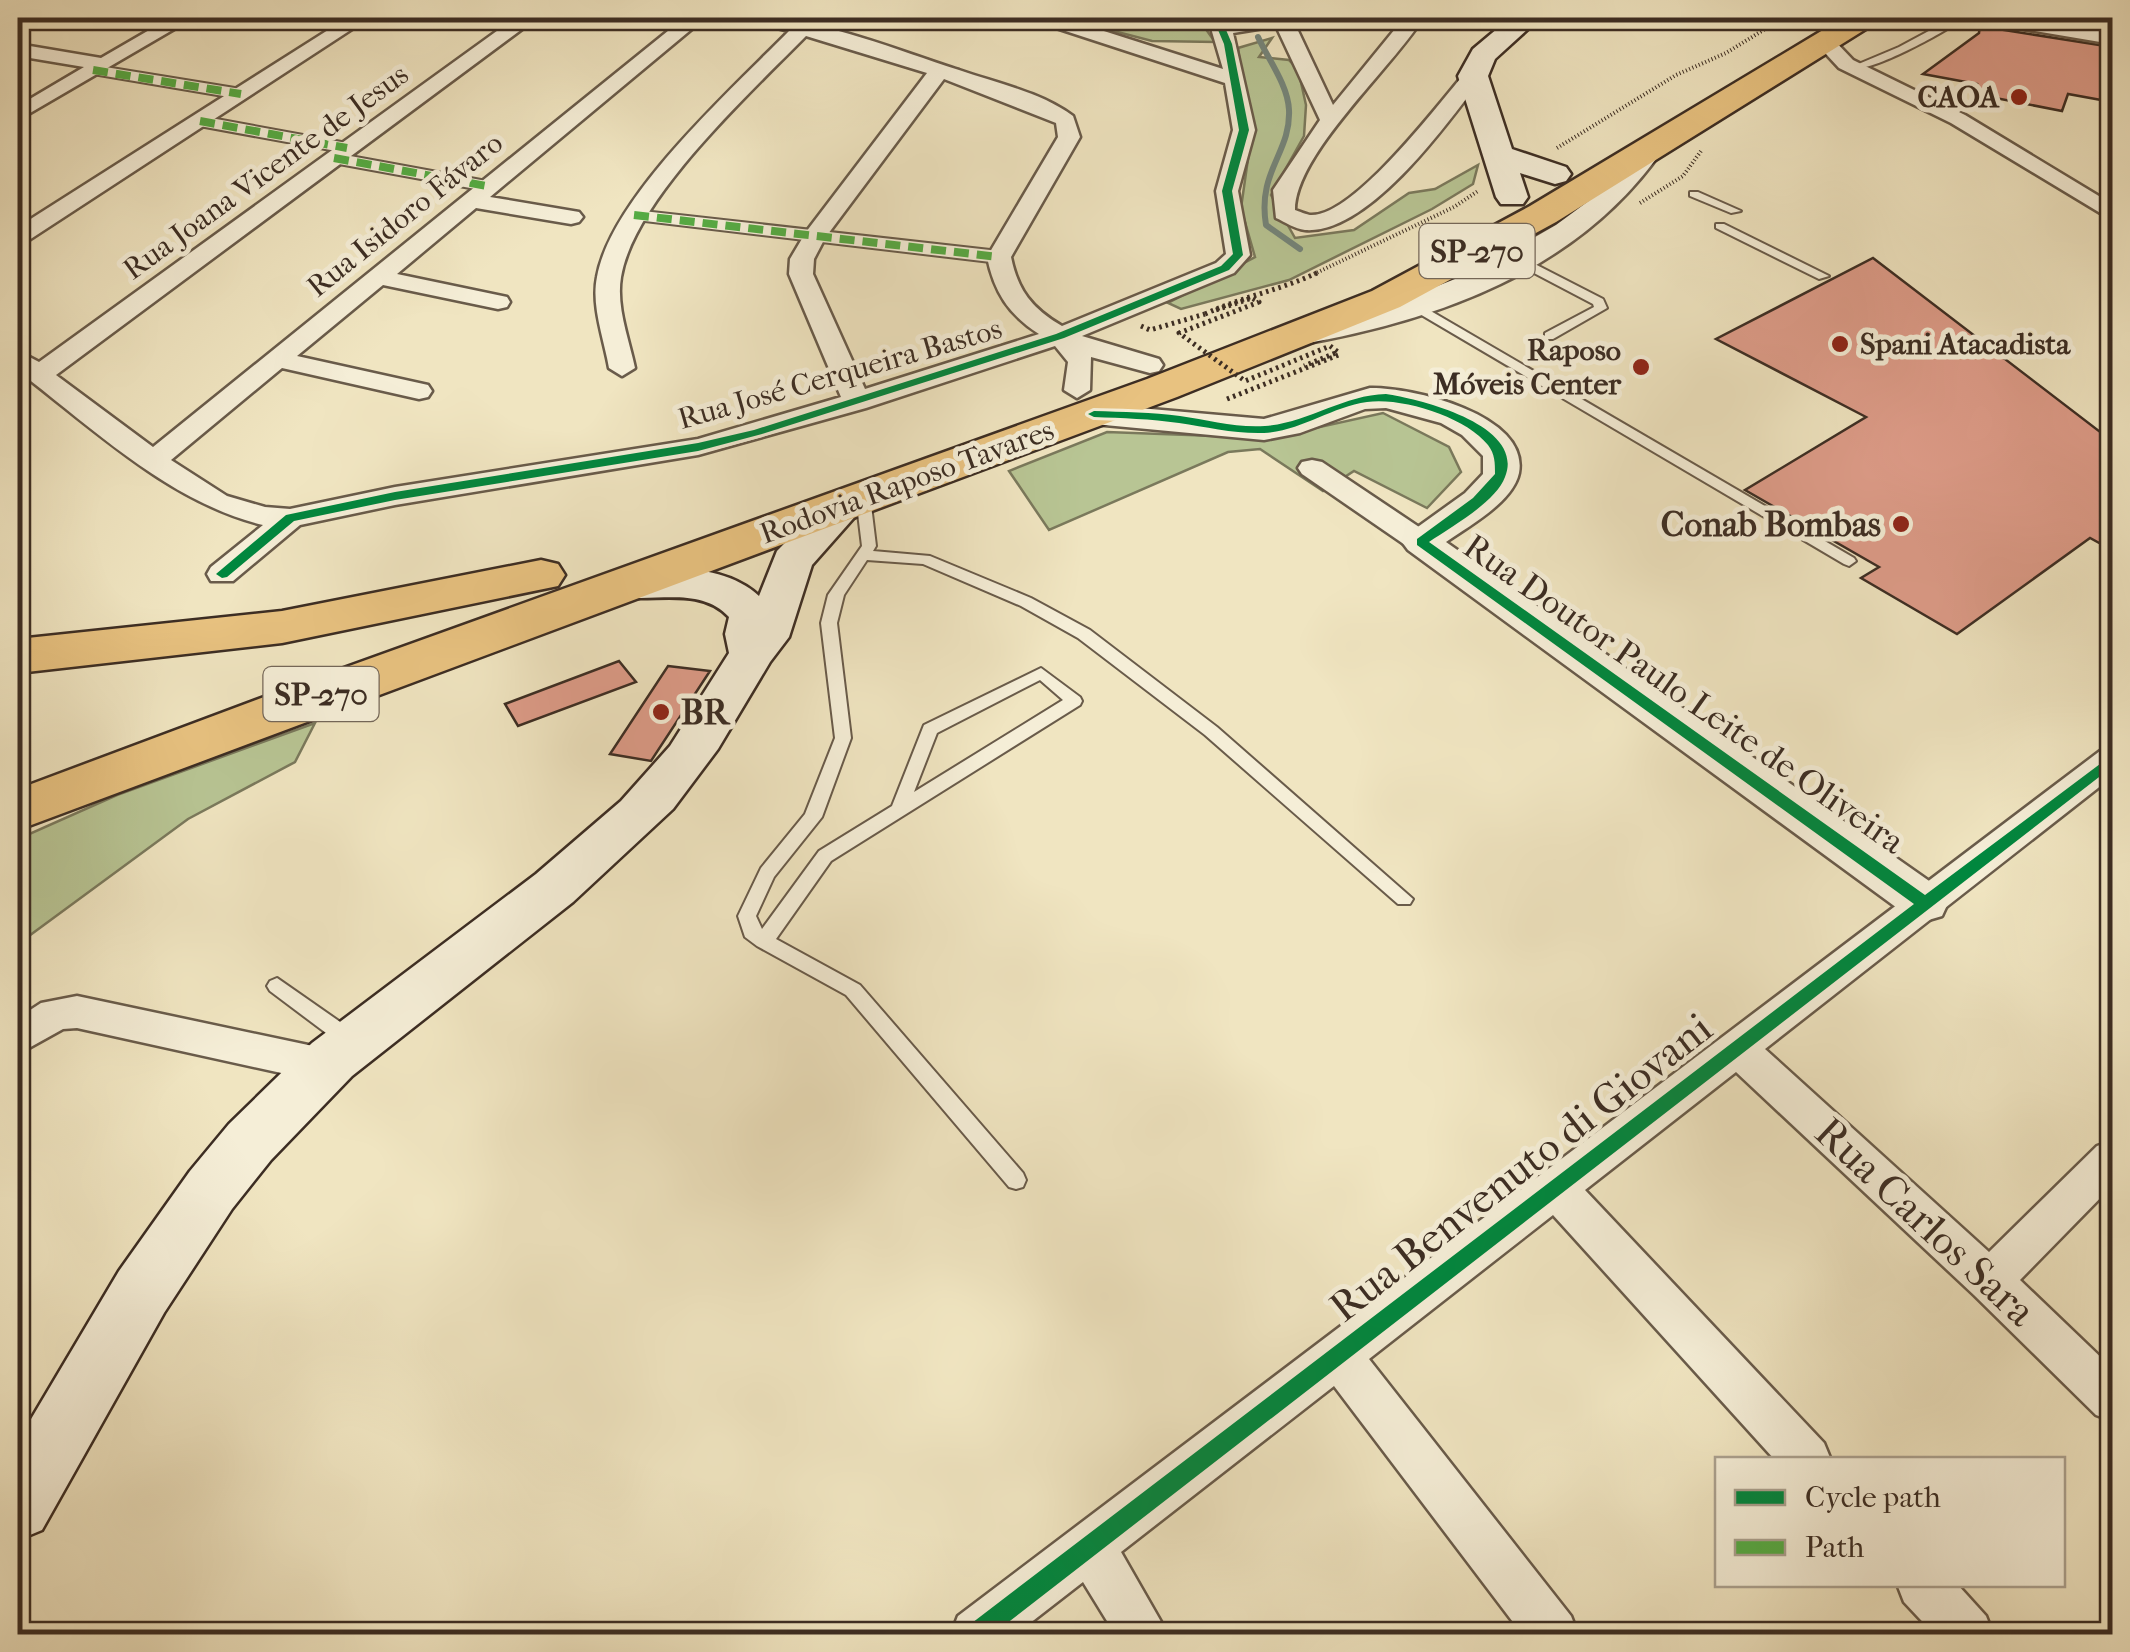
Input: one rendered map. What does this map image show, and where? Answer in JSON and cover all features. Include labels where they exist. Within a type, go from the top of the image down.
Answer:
[{"type":"highway","name":"Rodovia Raposo Tavares","points":[[18,810],[288,706],[854,501],[1086,402],[1150,364],[1409,252],[1507,169],[1554,174],[1818,29],[1864,18]]},
{"type":"highway","name":"Rodovia Raposo Tavares","points":[[18,775],[348,645],[541,576],[1086,402],[1223,382],[1300,350],[1649,149],[1792,62],[1818,29]]},
{"type":"highway","points":[[18,656],[282,627],[541,576]]},
{"type":"main road","points":[[1507,169],[1473,76],[1484,55],[1526,18]]},
{"type":"main road","points":[[18,1506],[120,1328],[193,1212],[292,1097],[341,1054],[527,911],[641,813],[711,721],[752,653],[767,637],[792,561],[854,501]]},
{"type":"main road","points":[[627,585],[703,585],[723,590],[743,602],[750,615],[747,634],[752,653]]},
{"type":"street","points":[[18,114],[183,18]]},
{"type":"street","points":[[18,237],[358,18]]},
{"type":"street","name":"Rua Joana Vicente de Jesus","points":[[28,366],[340,153],[527,18]]},
{"type":"street","name":"Rua Isidoro Fávaro","points":[[154,461],[695,18]]},
{"type":"street","points":[[761,18],[939,71],[1056,112],[1070,128],[1062,152],[998,257],[1000,277],[1026,313],[1060,336],[1100,352],[1150,364]]},
{"type":"street","points":[[1045,18],[1232,79]]},
{"type":"street","points":[[1114,38],[1175,50],[1223,32],[1283,18],[1312,87],[1332,120]]},
{"type":"street","points":[[1414,18],[1332,120],[1284,190],[1282,203],[1290,218],[1314,223],[1328,220],[1366,200],[1473,76]]},
{"type":"street","points":[[1999,18],[2112,37]]},
{"type":"street","points":[[622,368],[609,275],[620,240],[634,216],[732,101],[804,28]]},
{"type":"street","points":[[1818,29],[1850,66]]},
{"type":"street","points":[[1223,32],[1232,79]]},
{"type":"street","points":[[18,50],[241,94]]},
{"type":"street","points":[[1792,62],[1850,66],[1958,118],[2112,213]]},
{"type":"street","points":[[858,402],[801,274],[802,259],[814,237],[939,71]]},
{"type":"street","name":"Rua José Cerqueira Bastos","points":[[222,574],[290,518],[395,496],[698,447],[858,402],[1060,336],[1225,268],[1238,255],[1226,191],[1244,130],[1232,79]]},
{"type":"street","points":[[200,121],[340,153],[571,217]]},
{"type":"street","points":[[1300,350],[1418,307],[1517,260],[1613,195],[1634,175],[1649,149]]},
{"type":"street","points":[[634,216],[998,257]]},
{"type":"street","points":[[380,277],[498,302]]},
{"type":"street","points":[[1060,336],[1081,362],[1086,402]]},
{"type":"street","points":[[280,360],[420,391]]},
{"type":"street","points":[[28,366],[154,461],[234,510],[290,518]]},
{"type":"street","points":[[1223,382],[1227,412],[1276,428]]},
{"type":"street","name":"Rua Doutor Paulo Leite de Oliveira","points":[[1086,402],[1276,428],[1340,405],[1391,397],[1438,408],[1488,438],[1502,462],[1500,476],[1488,491],[1420,542],[1925,903]]},
{"type":"street","points":[[1312,468],[1420,542]]},
{"type":"street","name":"Rua Benvenuto di Giovani","points":[[976,1634],[2112,760]]},
{"type":"street","points":[[18,1038],[55,1014],[77,1012],[341,1054]]},
{"type":"street","name":"Rua Carlos Sara","points":[[1735,1047],[1990,1281],[2112,1400]]},
{"type":"street","points":[[1990,1281],[2112,1159]]},
{"type":"street","points":[[1556,1188],[1804,1457]]},
{"type":"street","points":[[1337,1354],[1553,1634]]},
{"type":"street","points":[[1090,1546],[1143,1634]]},
{"type":"street","points":[[1925,1587],[1968,1634]]},
{"type":"lane","points":[[1850,66],[1902,49],[1959,18]]},
{"type":"lane","points":[[1694,194],[1736,212]]},
{"type":"lane","points":[[1720,226],[1823,276]]},
{"type":"lane","points":[[1517,260],[1598,302],[1601,308],[1549,336]]},
{"type":"lane","points":[[1418,307],[1848,561]]},
{"type":"lane","points":[[854,501],[868,546],[836,595],[829,622],[843,738],[813,817],[768,873],[747,916],[752,932],[764,942],[853,990],[1016,1180]]},
{"type":"lane","points":[[863,555],[925,559],[1026,602],[1084,634],[1211,731],[1404,900]]},
{"type":"lane","points":[[764,942],[826,856],[1074,701],[1040,673],[930,729],[900,807]]},
{"type":"lane","points":[[277,986],[341,1054]]},
{"type":"path","points":[[1205,314],[1247,294],[1281,290],[1454,207],[1482,188],[1486,177],[1536,160],[1676,75],[1709,62],[1783,18]]},
{"type":"path","points":[[1639,204],[1683,176],[1696,154],[1711,145]]},
{"type":"path","points":[[1216,310],[1252,298],[1259,302],[1180,334],[1245,381],[1330,346],[1338,352],[1300,350]]},
{"type":"path","points":[[1223,382],[1346,352]]},
{"type":"green space","points":[[1123,18],[1198,18],[1215,42],[1152,41],[1106,29]]},
{"type":"green space","points":[[1272,38],[1259,57],[1289,60],[1298,69],[1306,105],[1304,136],[1271,195],[1295,238],[1354,230],[1409,193],[1435,189],[1478,165],[1473,184],[1432,209],[1289,280],[1181,309],[1168,303],[1255,257],[1241,208],[1250,145],[1238,48]]},
{"type":"green space","points":[[1383,413],[1449,447],[1461,472],[1427,508],[1354,471],[1323,491],[1260,449],[1228,452],[1049,530],[1009,471],[1107,432],[1270,438]]},
{"type":"green space","points":[[315,723],[295,762],[188,819],[18,944],[18,839],[117,795]]},
{"type":"building","points":[[1981,18],[1998,29],[2112,47],[2112,102],[2068,94],[2062,111],[1975,94],[1977,84],[1923,74],[1979,33]]},
{"type":"building","points":[[1873,258],[2112,441],[2112,550],[2090,538],[1957,634],[1861,578],[1879,567],[1745,490],[1866,417],[1716,339]]},
{"type":"building","points":[[619,661],[636,682],[518,726],[505,704]]},
{"type":"building","name":"BR","points":[[668,666],[710,671],[651,761],[610,754]]},
{"type":"waterway","points":[[1258,37],[1281,82],[1289,110],[1285,139],[1266,190],[1266,225],[1300,249]]},
{"type":"marked path","points":[[93,70],[241,94]]},
{"type":"marked path","points":[[200,121],[347,148]]},
{"type":"marked path","points":[[334,158],[492,187]]},
{"type":"marked path","points":[[634,215],[999,257]]},
{"type":"cycle path","points":[[222,574],[290,518],[395,496],[698,447],[758,432],[1060,336],[1225,268],[1238,255],[1227,191],[1244,130],[1228,44],[1217,18]]},
{"type":"cycle path","points":[[1094,414],[1264,429],[1288,425],[1358,401],[1386,398],[1430,407],[1475,427],[1501,456],[1501,474],[1478,501],[1421,542],[1925,903]]},
{"type":"cycle path","points":[[976,1634],[2112,760]]},
{"type":"place","name":"CAOA","points":[[2019,97]]},
{"type":"place","name":"Spani Atacadista","points":[[1840,344]]},
{"type":"place","name":"Raposo Móveis Center","points":[[1641,367]]},
{"type":"place","name":"Conab Bombas","points":[[1901,524]]},
{"type":"place","name":"BR","points":[[661,712]]}]
